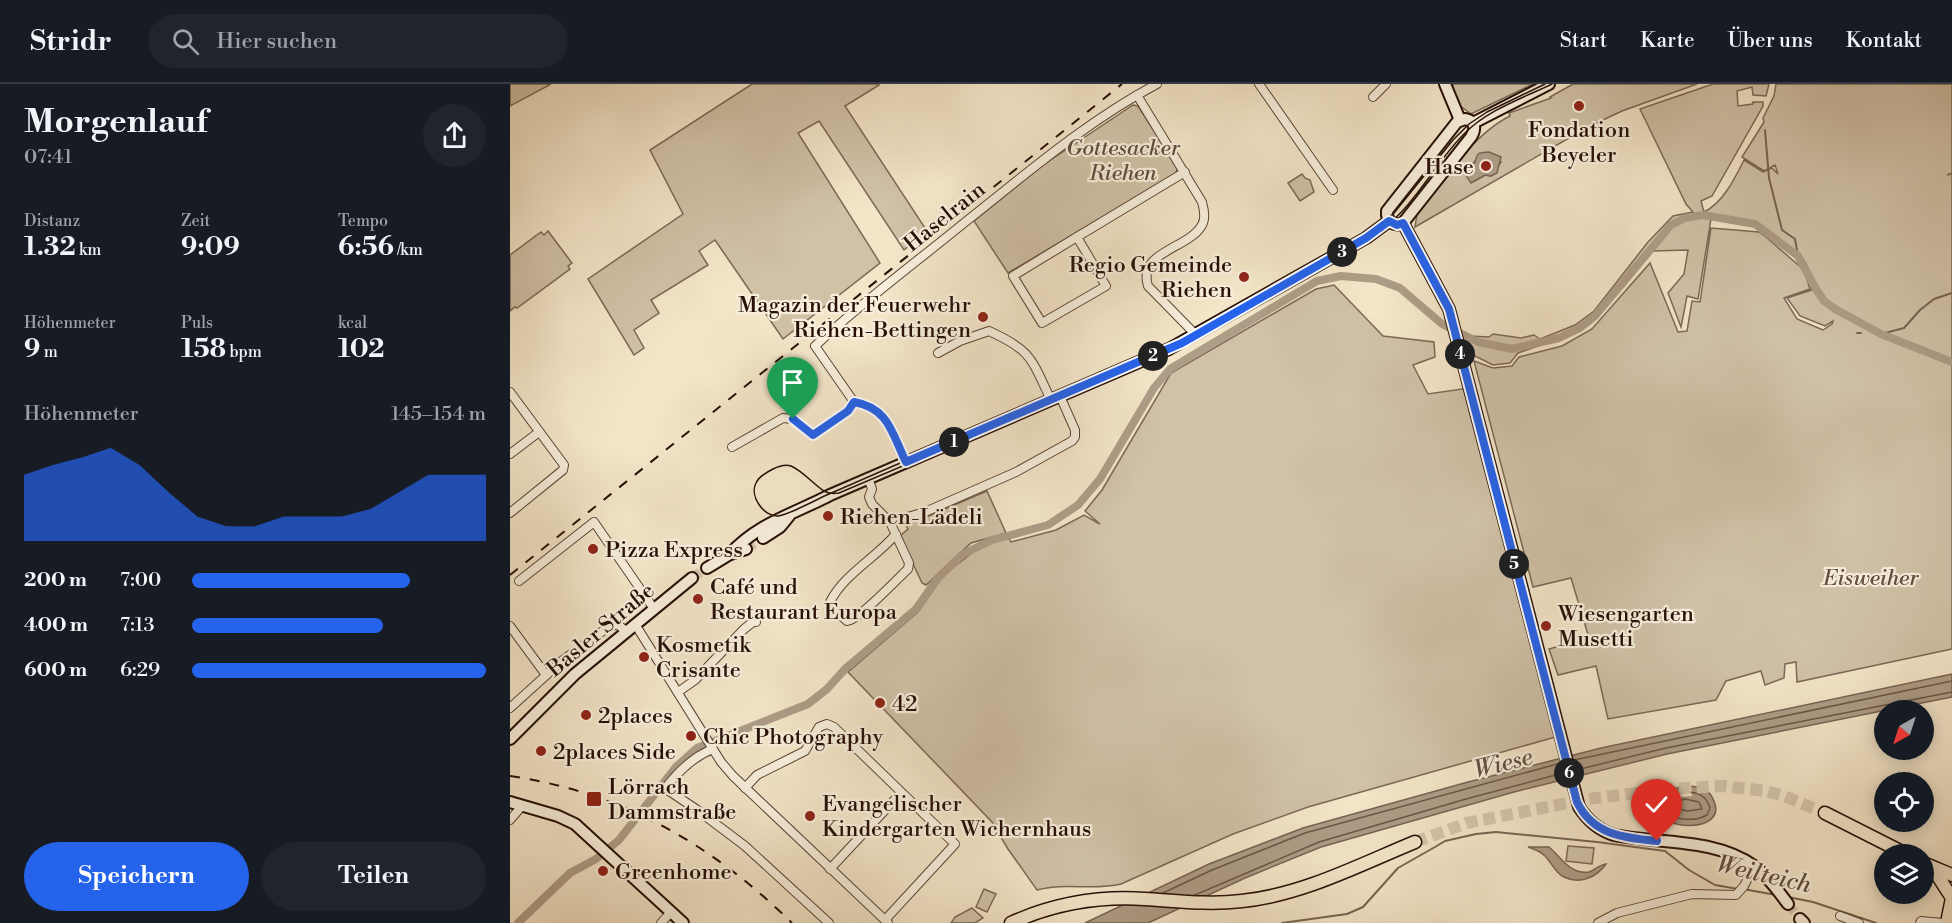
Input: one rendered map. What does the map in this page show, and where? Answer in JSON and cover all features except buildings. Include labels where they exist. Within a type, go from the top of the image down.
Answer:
[{"type":"main road","points":[[1445,84],[1460,120]]},
{"type":"main road","points":[[1473,123],[1549,84]]},
{"type":"main road","points":[[1460,120],[1469,120],[1473,123]]},
{"type":"main road","points":[[1389,221],[1387,211],[1460,120]]},
{"type":"main road","points":[[1389,221],[1397,225],[1403,223],[1470,137],[1474,131],[1473,123]]},
{"type":"main road","points":[[707,568],[744,548],[771,522],[789,516],[868,478],[1159,354],[1366,238],[1389,221]]},
{"type":"main road","points":[[1403,223],[1445,300],[1579,807],[1587,819],[1608,833],[1722,850],[1743,858],[1754,866],[1784,898]]},
{"type":"main road","points":[[763,538],[780,527],[789,516]]},
{"type":"main road","name":"Basler Straße","points":[[510,739],[575,674],[692,578]]},
{"type":"main road","points":[[510,802],[570,821],[600,845],[683,923]]},
{"type":"main road","points":[[1825,813],[1886,844]]},
{"type":"main road","points":[[1016,921],[1047,909],[1083,901],[1116,898],[1202,903],[1242,901],[1272,896],[1296,889],[1415,842]]},
{"type":"main road","points":[[1934,868],[1952,875]]},
{"type":"main road","points":[[1934,873],[1952,898],[1948,918]]},
{"type":"street","name":"Haselrain","points":[[854,402],[815,346],[848,315],[1052,153],[1095,122],[1157,84]]},
{"type":"street","points":[[1259,84],[1333,190]]},
{"type":"street","points":[[1373,97],[1386,84]]},
{"type":"street","points":[[1137,95],[1185,172],[1202,202],[1205,213],[1203,223],[1197,231],[1148,264],[1145,275],[1148,286],[1196,335]]},
{"type":"street","points":[[1077,237],[1106,286],[1042,324],[1013,276],[1077,237],[1185,172]]},
{"type":"street","points":[[891,522],[925,512],[1016,472],[1072,441],[1075,437],[1075,430],[1027,353],[989,331],[960,341],[938,353]]},
{"type":"street","points":[[510,392],[564,465],[563,470],[510,513]]},
{"type":"street","points":[[732,447],[783,418],[793,419],[813,435],[848,411],[854,402],[873,407],[884,417],[906,462]]},
{"type":"street","points":[[510,454],[539,432]]},
{"type":"street","points":[[868,478],[872,489],[869,497],[872,504],[891,522],[909,563],[908,569],[853,620],[847,621],[832,608],[830,602],[844,583],[885,548],[896,534]]},
{"type":"street","points":[[519,581],[594,522],[654,609]]},
{"type":"street","points":[[678,692],[695,680],[744,629],[756,622]]},
{"type":"street","points":[[510,708],[546,675],[607,628],[617,624],[626,631]]},
{"type":"street","points":[[635,624],[712,748],[733,776],[886,922],[955,845],[834,728],[827,724],[815,731],[806,751],[757,775],[746,788]]},
{"type":"street","points":[[510,626],[546,675]]},
{"type":"street","points":[[712,748],[679,772],[667,786],[669,791],[745,846],[829,923]]},
{"type":"street","points":[[830,869],[901,793]]},
{"type":"street","points":[[510,820],[522,806]]},
{"type":"street","points":[[1598,923],[1617,913],[1692,894],[1736,895],[1742,889],[1754,866]]},
{"type":"street","points":[[661,923],[671,912]]},
{"type":"street","points":[[1840,916],[1859,923]]},
{"type":"street","points":[[1920,923],[1948,918]]},
{"type":"green space","points":[[510,84],[551,84],[510,106]]},
{"type":"green space","points":[[752,84],[878,84],[845,106],[927,231],[904,250],[819,121],[798,133],[880,263],[783,339],[715,240],[699,251],[708,265],[651,300],[659,313],[634,330],[644,348],[634,355],[588,279],[683,214],[650,150]]},
{"type":"green space","points":[[1452,84],[1533,84],[1471,114],[1459,105]]},
{"type":"green space","points":[[1573,84],[1697,84],[1622,111],[1588,127],[1415,227],[1417,214],[1471,146],[1510,116],[1509,113],[1550,97]],"holes":[[[1475,161],[1501,162],[1491,176],[1485,175],[1475,181],[1468,169]]]},
{"type":"green space","name":"Eisweiher","points":[[1713,84],[1769,84],[1766,96],[1753,95],[1752,87],[1737,91],[1738,106],[1763,102],[1763,106],[1712,196],[1701,201],[1704,212],[1723,196],[1744,160],[1763,172],[1772,168],[1778,174],[1775,165],[1764,171],[1742,157],[1764,122],[1763,118],[1774,96],[1776,84],[1952,84],[1952,173],[1947,175],[1952,174],[1952,649],[1797,682],[1796,662],[1785,664],[1784,678],[1765,685],[1761,671],[1726,681],[1716,700],[1608,719],[1596,666],[1558,675],[1549,649],[1589,638],[1571,578],[1533,587],[1474,361],[1493,368],[1512,366],[1519,357],[1562,346],[1592,329],[1650,263],[1678,332],[1687,331],[1692,301],[1700,302],[1711,228],[1759,232],[1766,237],[1804,270],[1810,289],[1784,298],[1797,319],[1823,330],[1833,321],[1825,326],[1800,316],[1787,298],[1812,290],[1806,263],[1756,223],[1711,219],[1698,299],[1687,296],[1681,327],[1668,293],[1684,274],[1688,250],[1652,251],[1590,324],[1578,332],[1518,353],[1510,363],[1493,365],[1463,350],[1470,336],[1489,337],[1493,334],[1521,338],[1534,335],[1540,339],[1575,325],[1594,311],[1648,242],[1673,216],[1693,212],[1686,204],[1640,109]]},
{"type":"green space","name":"Gottesacker Riehen","points":[[1133,105],[1138,106],[1178,168],[1175,174],[1008,273],[974,221],[1043,165]]},
{"type":"green space","points":[[1302,174],[1310,180],[1314,192],[1300,201],[1288,183]]},
{"type":"green space","points":[[548,231],[572,263],[568,266],[570,269],[510,311],[510,255],[541,232],[544,235]]},
{"type":"green space","points":[[1334,285],[1383,336],[1434,342],[1435,357],[1413,365],[1428,394],[1469,388],[1559,736],[1308,807],[1233,834],[1121,884],[1037,890],[992,822],[848,672],[918,612],[943,576],[979,547],[1008,537],[1011,542],[1056,530],[1084,515],[1100,524],[1085,511],[1102,490],[1171,373],[1316,289]]},
{"type":"green space","points":[[987,491],[1006,533],[971,543],[926,585],[922,583],[900,536],[908,529],[905,524]]},
{"type":"green space","points":[[1568,846],[1594,848],[1592,864],[1566,861]]},
{"type":"green space","points":[[984,889],[996,894],[987,912],[976,907]]},
{"type":"green space","points":[[972,908],[983,918],[975,923],[951,923],[955,917]]},
{"type":"water","points":[[1489,152],[1501,157],[1497,173],[1491,176],[1485,175],[1471,183],[1466,172],[1474,164],[1479,154]]},
{"type":"water","name":"Wiese","points":[[1952,674],[1952,697],[1934,701],[1874,700],[1874,713],[1667,754],[1514,792],[1321,847],[1245,878],[1148,923],[1085,923],[1209,864],[1303,828],[1601,748]]},
{"type":"water","points":[[1684,786],[1701,788],[1711,795],[1716,810],[1712,819],[1703,824],[1691,826],[1667,820],[1658,814],[1654,804],[1661,793]]},
{"type":"water","points":[[1644,789],[1643,795],[1628,797],[1629,790]]},
{"type":"water","points":[[1528,847],[1549,847],[1576,871],[1589,872],[1606,864],[1593,876],[1582,880],[1570,879],[1558,873],[1543,855]]},
{"type":"pier","points":[[1691,784],[1692,796],[1680,797],[1679,785]]},
{"type":"waterway","points":[[1765,130],[1769,178],[1782,230],[1795,239],[1798,256]]},
{"type":"waterway","points":[[518,923],[570,873],[596,859],[619,840],[676,767],[697,748],[808,704],[827,689],[846,668],[916,609],[937,579],[963,554],[992,540],[1048,525],[1078,505],[1100,479],[1154,388],[1170,369],[1317,281],[1341,276],[1376,279],[1400,288],[1442,324],[1478,342],[1512,349],[1559,338],[1580,328],[1595,316],[1671,225],[1685,218],[1703,215],[1755,224],[1798,256],[1824,301],[1835,309],[1881,334],[1952,362]]},
{"type":"waterway","points":[[1881,334],[1904,328],[1920,310],[1934,299],[1952,293]]},
{"type":"waterway","name":"Weilteich","points":[[1282,923],[1347,914],[1363,907],[1398,868],[1445,841],[1496,832],[1665,851],[1689,870],[1715,885],[1738,889]]},
{"type":"waterway","name":"Weilteich","points":[[1743,889],[1776,895]]},
{"type":"waterway","name":"Weilteich","points":[[1788,897],[1813,902],[1876,923]]},
{"type":"tunnel","points":[[746,549],[763,538]]},
{"type":"tunnel","points":[[692,578],[707,568]]},
{"type":"tunnel","points":[[1415,842],[1467,823],[1588,799],[1670,789],[1723,786],[1766,791],[1825,813]]},
{"type":"tunnel","points":[[1788,904],[1800,919]]},
{"type":"tram line","points":[[1545,84],[1487,112],[1469,124],[1453,140],[1394,213],[1369,233],[1181,342],[1074,386],[1032,407],[891,467],[836,491],[829,494],[789,513],[773,515],[759,505],[754,488],[757,481],[763,474],[778,467],[791,466],[824,491],[828,493],[829,493],[831,494],[839,493],[1131,369],[1197,336],[1380,231],[1404,210],[1453,146],[1473,126],[1506,105],[1552,84]]},
{"type":"railway","points":[[510,575],[1122,84]]},
{"type":"railway","points":[[510,776],[590,795],[663,826],[730,869],[792,923]]},
{"type":"place","name":"Fondation Beyeler","points":[[1579,106]]},
{"type":"place","name":"Hase","points":[[1486,166]]},
{"type":"place","name":"Regio Gemeinde Riehen","points":[[1244,277]]},
{"type":"place","name":"Magazin der Feuerwehr Riehen-Bettingen","points":[[983,317]]},
{"type":"place","name":"Riehen-Lädeli","points":[[828,516]]},
{"type":"place","name":"Pizza Express","points":[[593,549]]},
{"type":"place","name":"Café und Restaurant Europa","points":[[698,599]]},
{"type":"place","name":"Wiesengarten Musetti","points":[[1546,626]]},
{"type":"place","name":"Kosmetik Crisante","points":[[644,657]]},
{"type":"place","name":"42","points":[[880,703]]},
{"type":"place","name":"2places","points":[[586,715]]},
{"type":"place","name":"Chic Photography","points":[[691,736]]},
{"type":"place","name":"2places Side","points":[[541,751]]},
{"type":"place","name":"Lörrach Dammstraße","points":[[594,799]]},
{"type":"place","name":"Evangelischer Kindergarten Wichernhaus","points":[[810,816]]},
{"type":"place","name":"Greenhome","points":[[603,871]]},
{"type":"route","points":[[793,419],[813,435],[848,411],[854,402],[866,404],[884,417],[906,462],[1182,343],[1366,238],[1389,221],[1397,225],[1403,223],[1449,309],[1577,802],[1587,819],[1603,831],[1614,835],[1657,841]]}]
